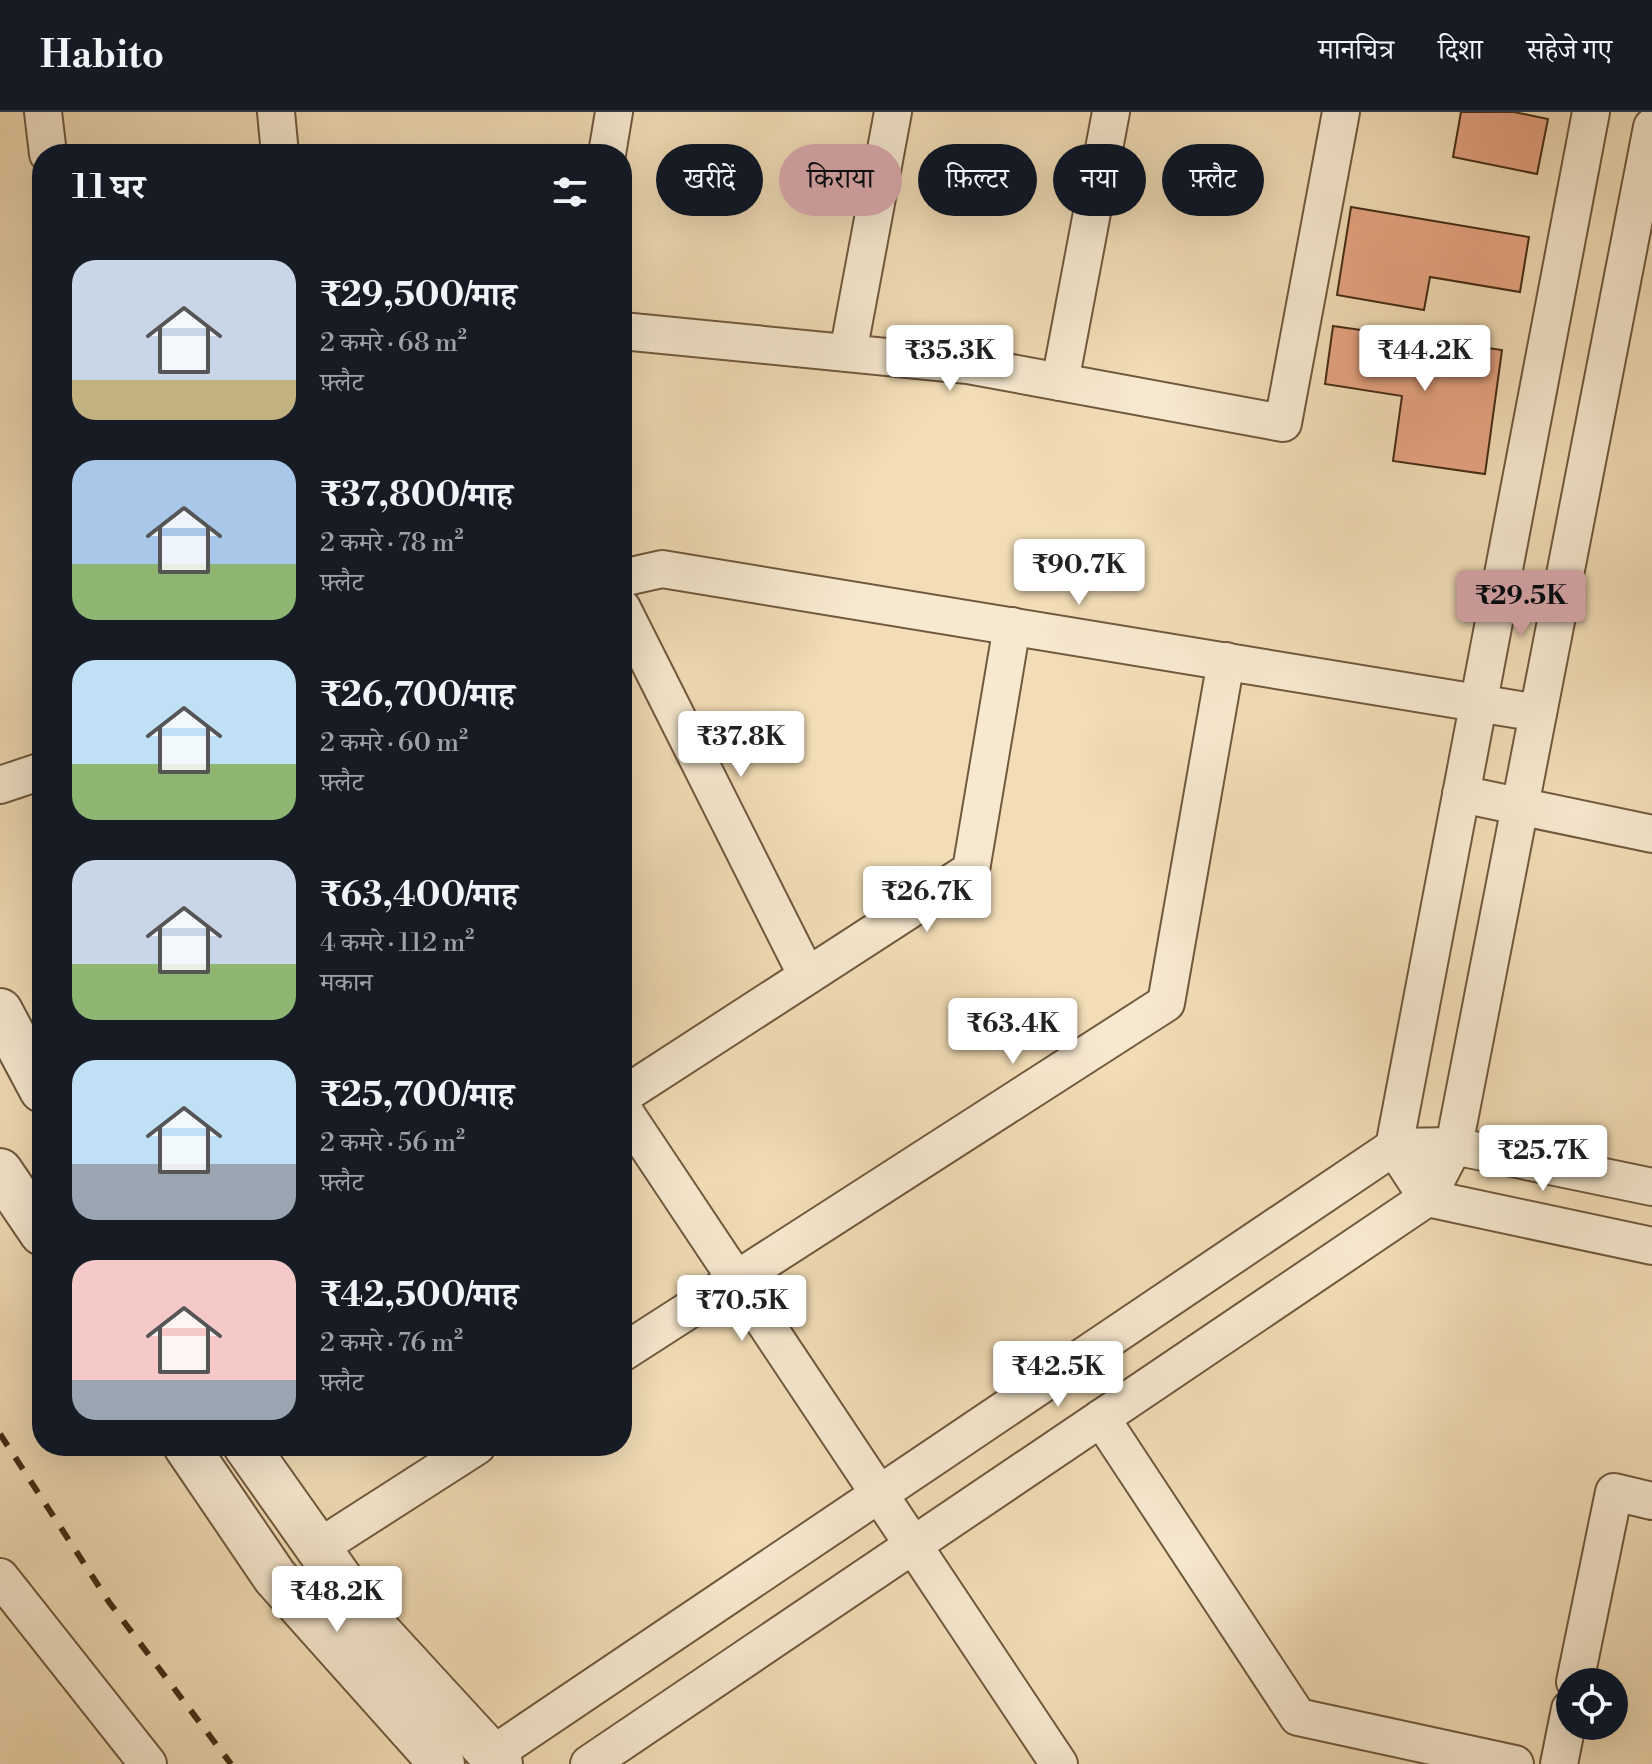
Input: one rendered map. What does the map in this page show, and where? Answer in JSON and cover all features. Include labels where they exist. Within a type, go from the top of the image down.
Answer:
[{"type":"street","points":[[43,112],[47,144]]},
{"type":"street","points":[[276,112],[279,144]]},
{"type":"street","points":[[609,144],[614,112]]},
{"type":"street","points":[[1060,382],[1111,112]]},
{"type":"street","points":[[632,332],[968,365],[1283,423],[1341,112]]},
{"type":"street","points":[[1591,112],[1394,1147],[1427,1198],[1652,1246]]},
{"type":"street","points":[[848,353],[882,114]]},
{"type":"street","points":[[589,1764],[1427,1198],[1454,1146],[1652,127]]},
{"type":"street","points":[[632,576],[662,569],[1538,713]]},
{"type":"street","points":[[632,1090],[971,870],[1012,626]]},
{"type":"street","points":[[632,628],[807,976]]},
{"type":"street","points":[[632,1347],[1166,1003],[1226,661]]},
{"type":"street","points":[[0,785],[32,774]]},
{"type":"street","points":[[1461,794],[1652,834]]},
{"type":"street","points":[[0,1011],[32,1071]]},
{"type":"street","points":[[632,1123],[912,1546],[1050,1761]]},
{"type":"street","points":[[253,1456],[374,1627],[496,1760],[878,1495],[1394,1147],[1454,1146],[1652,1187]]},
{"type":"street","points":[[0,1171],[32,1218]]},
{"type":"street","points":[[1101,1418],[1298,1717],[1515,1764]]},
{"type":"street","points":[[193,1456],[275,1577],[442,1764]]},
{"type":"street","points":[[318,1548],[461,1456]]},
{"type":"street","points":[[1578,1668],[1614,1492],[1652,1501]]},
{"type":"street","points":[[0,1577],[148,1764]]},
{"type":"street","points":[[1559,1764],[1564,1740]]},
{"type":"building","points":[[1461,112],[1514,112],[1548,119],[1537,174],[1453,157]]},
{"type":"building","points":[[1351,207],[1529,237],[1520,292],[1430,277],[1424,310],[1337,295]]},
{"type":"building","points":[[1333,326],[1502,350],[1485,474],[1393,461],[1402,396],[1325,384]]},
{"type":"railway","points":[[0,1434],[109,1602],[231,1764]]}]
